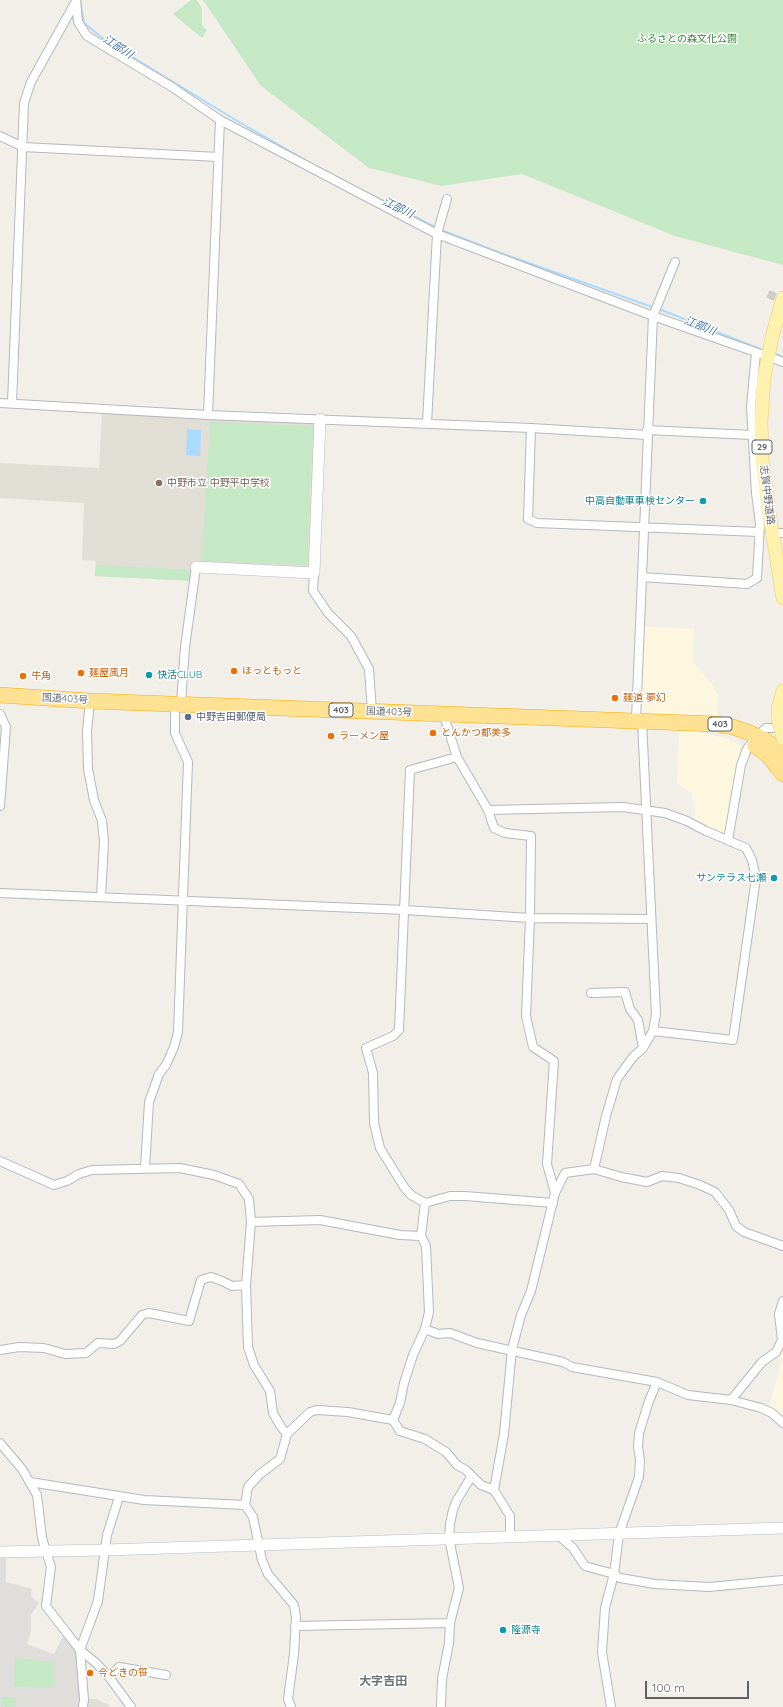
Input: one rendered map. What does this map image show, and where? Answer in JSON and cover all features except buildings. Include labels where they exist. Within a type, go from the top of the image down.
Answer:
[{"type":"highway","name":"国道403号","points":[[0,695],[90,701],[639,720],[724,725],[741,729],[754,740],[783,774]]},
{"type":"highway","name":"国道403号","points":[[754,740],[783,754]]},
{"type":"main road","name":"志賀中野道路","points":[[783,298],[772,337],[764,378],[761,422],[762,459],[783,598]]},
{"type":"main road","points":[[783,691],[778,708],[783,738]]},
{"type":"street","points":[[76,0],[78,22],[87,36],[172,87],[220,120],[437,233],[653,316],[759,354],[752,382],[752,435],[759,532],[757,578],[748,584],[642,577]]},
{"type":"street","points":[[12,403],[24,103],[31,82],[76,0]]},
{"type":"street","points":[[208,415],[220,120]]},
{"type":"street","points":[[0,136],[23,147],[218,158]]},
{"type":"street","points":[[427,423],[437,233],[447,199]]},
{"type":"street","points":[[594,1169],[617,1079],[633,1058],[643,1048],[653,1031],[656,1014],[646,811],[639,720],[642,577],[653,316],[675,262]]},
{"type":"street","points":[[0,403],[320,420],[752,435]]},
{"type":"street","points":[[320,420],[313,591],[328,613],[351,636],[369,669],[372,711]]},
{"type":"street","points":[[531,428],[528,519],[537,523],[759,532]]},
{"type":"street","points":[[145,1168],[149,1102],[159,1074],[166,1065],[174,1046],[178,1032],[188,762],[175,733],[196,567],[314,573]]},
{"type":"street","points":[[90,701],[88,769],[94,800],[102,821],[104,842],[101,897]]},
{"type":"street","points":[[444,713],[457,757],[488,810],[494,828],[505,833],[530,836],[530,918],[526,1016],[533,1047],[554,1061],[547,1164],[555,1192]]},
{"type":"street","points":[[0,714],[6,727],[0,806]]},
{"type":"street","points":[[728,840],[741,765],[754,740],[766,728],[781,723]]},
{"type":"street","points":[[457,757],[410,770],[399,1030],[393,1036],[366,1048],[374,1073],[374,1123],[380,1148],[404,1187],[411,1195],[425,1202],[450,1196],[465,1196],[553,1203]]},
{"type":"street","points":[[488,810],[623,808],[665,813],[746,848],[752,860],[756,878],[733,1040],[653,1031]]},
{"type":"street","points":[[0,893],[182,902],[405,910],[530,918],[651,919]]},
{"type":"street","points":[[591,993],[625,992],[630,1009],[638,1020],[643,1048]]},
{"type":"street","points":[[0,1160],[54,1185],[92,1170],[145,1168],[180,1168],[214,1175],[239,1184],[249,1199],[251,1222],[246,1285],[248,1346],[254,1365],[270,1391],[273,1413],[287,1434]]},
{"type":"street","points":[[494,1490],[504,1434],[512,1349],[521,1316],[531,1291],[555,1192],[565,1173],[594,1169],[621,1177],[647,1182],[662,1176],[679,1178],[700,1185],[714,1192],[729,1210],[736,1226],[744,1232],[783,1246]]},
{"type":"street","points":[[393,1420],[400,1403],[404,1383],[411,1362],[425,1329],[429,1312],[426,1246],[421,1236],[425,1202]]},
{"type":"street","points":[[251,1222],[320,1220],[400,1235],[421,1236]]},
{"type":"street","points":[[0,1350],[19,1347],[44,1348],[65,1354],[86,1353],[98,1344],[114,1344],[120,1341],[142,1315],[149,1313],[189,1321],[201,1280],[211,1277],[232,1286],[246,1285]]},
{"type":"street","points":[[731,1400],[762,1362],[776,1352],[782,1340],[779,1314],[783,1301]]},
{"type":"street","points":[[425,1329],[438,1334],[450,1333],[477,1343],[512,1349],[563,1362],[572,1367],[657,1382],[688,1395],[731,1400],[761,1408],[772,1413],[783,1424]]},
{"type":"street","points":[[611,1707],[602,1652],[605,1608],[614,1574],[619,1534],[639,1477],[639,1434],[649,1401],[657,1382]]},
{"type":"street","points":[[291,1707],[288,1699],[294,1654],[294,1606],[268,1574],[262,1560],[253,1517],[245,1505],[248,1487],[260,1474],[280,1459],[287,1434],[310,1412],[317,1410],[348,1412],[393,1420],[400,1431],[425,1439],[446,1452],[457,1465],[466,1470],[481,1486],[494,1490],[510,1516],[510,1537]]},
{"type":"street","points":[[0,1443],[30,1482],[37,1495],[42,1538],[51,1567],[46,1606],[80,1650],[96,1663],[109,1677],[130,1707]]},
{"type":"street","points":[[442,1707],[442,1678],[450,1623],[458,1588],[449,1538],[453,1510],[462,1490],[471,1477]]},
{"type":"street","points":[[30,1482],[144,1500],[245,1505]]},
{"type":"street","points":[[83,1707],[84,1699],[80,1650],[98,1601],[107,1535],[119,1497]]},
{"type":"street","points":[[0,1552],[106,1550],[783,1528]]},
{"type":"street","points":[[558,1535],[573,1548],[585,1566],[614,1574],[620,1578],[655,1584],[709,1587],[783,1580]]},
{"type":"street","points":[[295,1626],[450,1623]]},
{"type":"street","points":[[109,1677],[119,1667],[166,1675]]},
{"type":"shaded area","name":"中野市立 中野平中学校","points":[[102,410],[320,419],[314,573],[196,567],[194,581],[95,576],[96,561],[82,560],[84,503],[0,498],[0,463],[99,468]]},
{"type":"shaded area","points":[[640,626],[694,629],[693,662],[713,686],[718,695],[717,724],[636,720]]},
{"type":"shaded area","points":[[679,729],[690,729],[728,739],[747,749],[728,840],[695,825],[695,805],[691,793],[677,783]]},
{"type":"shaded area","points":[[783,1336],[783,1423],[768,1411],[782,1359],[776,1352]]},
{"type":"shaded area","points":[[0,1552],[6,1552],[6,1582],[32,1589],[31,1596],[39,1603],[31,1615],[31,1632],[27,1644],[54,1654],[65,1632],[80,1650],[83,1707],[0,1707]]},
{"type":"shaded area","points":[[84,1699],[96,1699],[109,1705],[109,1707],[83,1707]]},
{"type":"green space","points":[[191,0],[197,0],[202,9],[202,25],[207,30],[202,38],[173,14]]},
{"type":"green space","name":"ふるさとの森文化公園","points":[[203,0],[783,0],[783,265],[675,236],[522,174],[441,186],[369,168],[261,86]]},
{"type":"green space","points":[[210,422],[313,426],[307,565],[202,561]]},
{"type":"green space","points":[[96,565],[196,570],[194,581],[95,576]]},
{"type":"green space","points":[[15,1658],[54,1662],[53,1688],[14,1687]]},
{"type":"green space","points":[[1,1697],[16,1697],[16,1707],[1,1707]]},
{"type":"water","points":[[187,429],[201,430],[200,456],[186,455]]},
{"type":"waterway","name":"江部川","points":[[80,0],[84,23],[106,41],[234,119],[312,164]]},
{"type":"waterway","name":"江部川","points":[[373,196],[437,228]]},
{"type":"waterway","name":"江部川","points":[[441,230],[495,251],[655,308]]},
{"type":"waterway","name":"江部川","points":[[659,309],[760,349]]},
{"type":"waterway","name":"江部川","points":[[775,354],[783,357]]},
{"type":"tunnel","points":[[768,294],[783,300]]},
{"type":"place","name":"中野市立 中野平中学校","points":[[159,483]]},
{"type":"place","name":"中高自動車車検センター","points":[[703,501]]},
{"type":"place","name":"ほっともっと","points":[[234,671]]},
{"type":"place","name":"麺屋風月","points":[[81,673]]},
{"type":"place","name":"快活CLUB","points":[[149,675]]},
{"type":"place","name":"牛角","points":[[23,676]]},
{"type":"place","name":"麺道 夢幻","points":[[615,698]]},
{"type":"place","name":"中野吉田郵便局","points":[[188,717]]},
{"type":"place","name":"とんかつ都美多","points":[[433,733]]},
{"type":"place","name":"ラーメン屋","points":[[331,736]]},
{"type":"place","name":"サンテラス七瀬","points":[[774,878]]},
{"type":"place","name":"隆源寺","points":[[503,1630]]},
{"type":"place","name":"今どきの笹","points":[[90,1673]]},
{"type":"district","name":"大字吉田","points":[[383,1681]]}]
